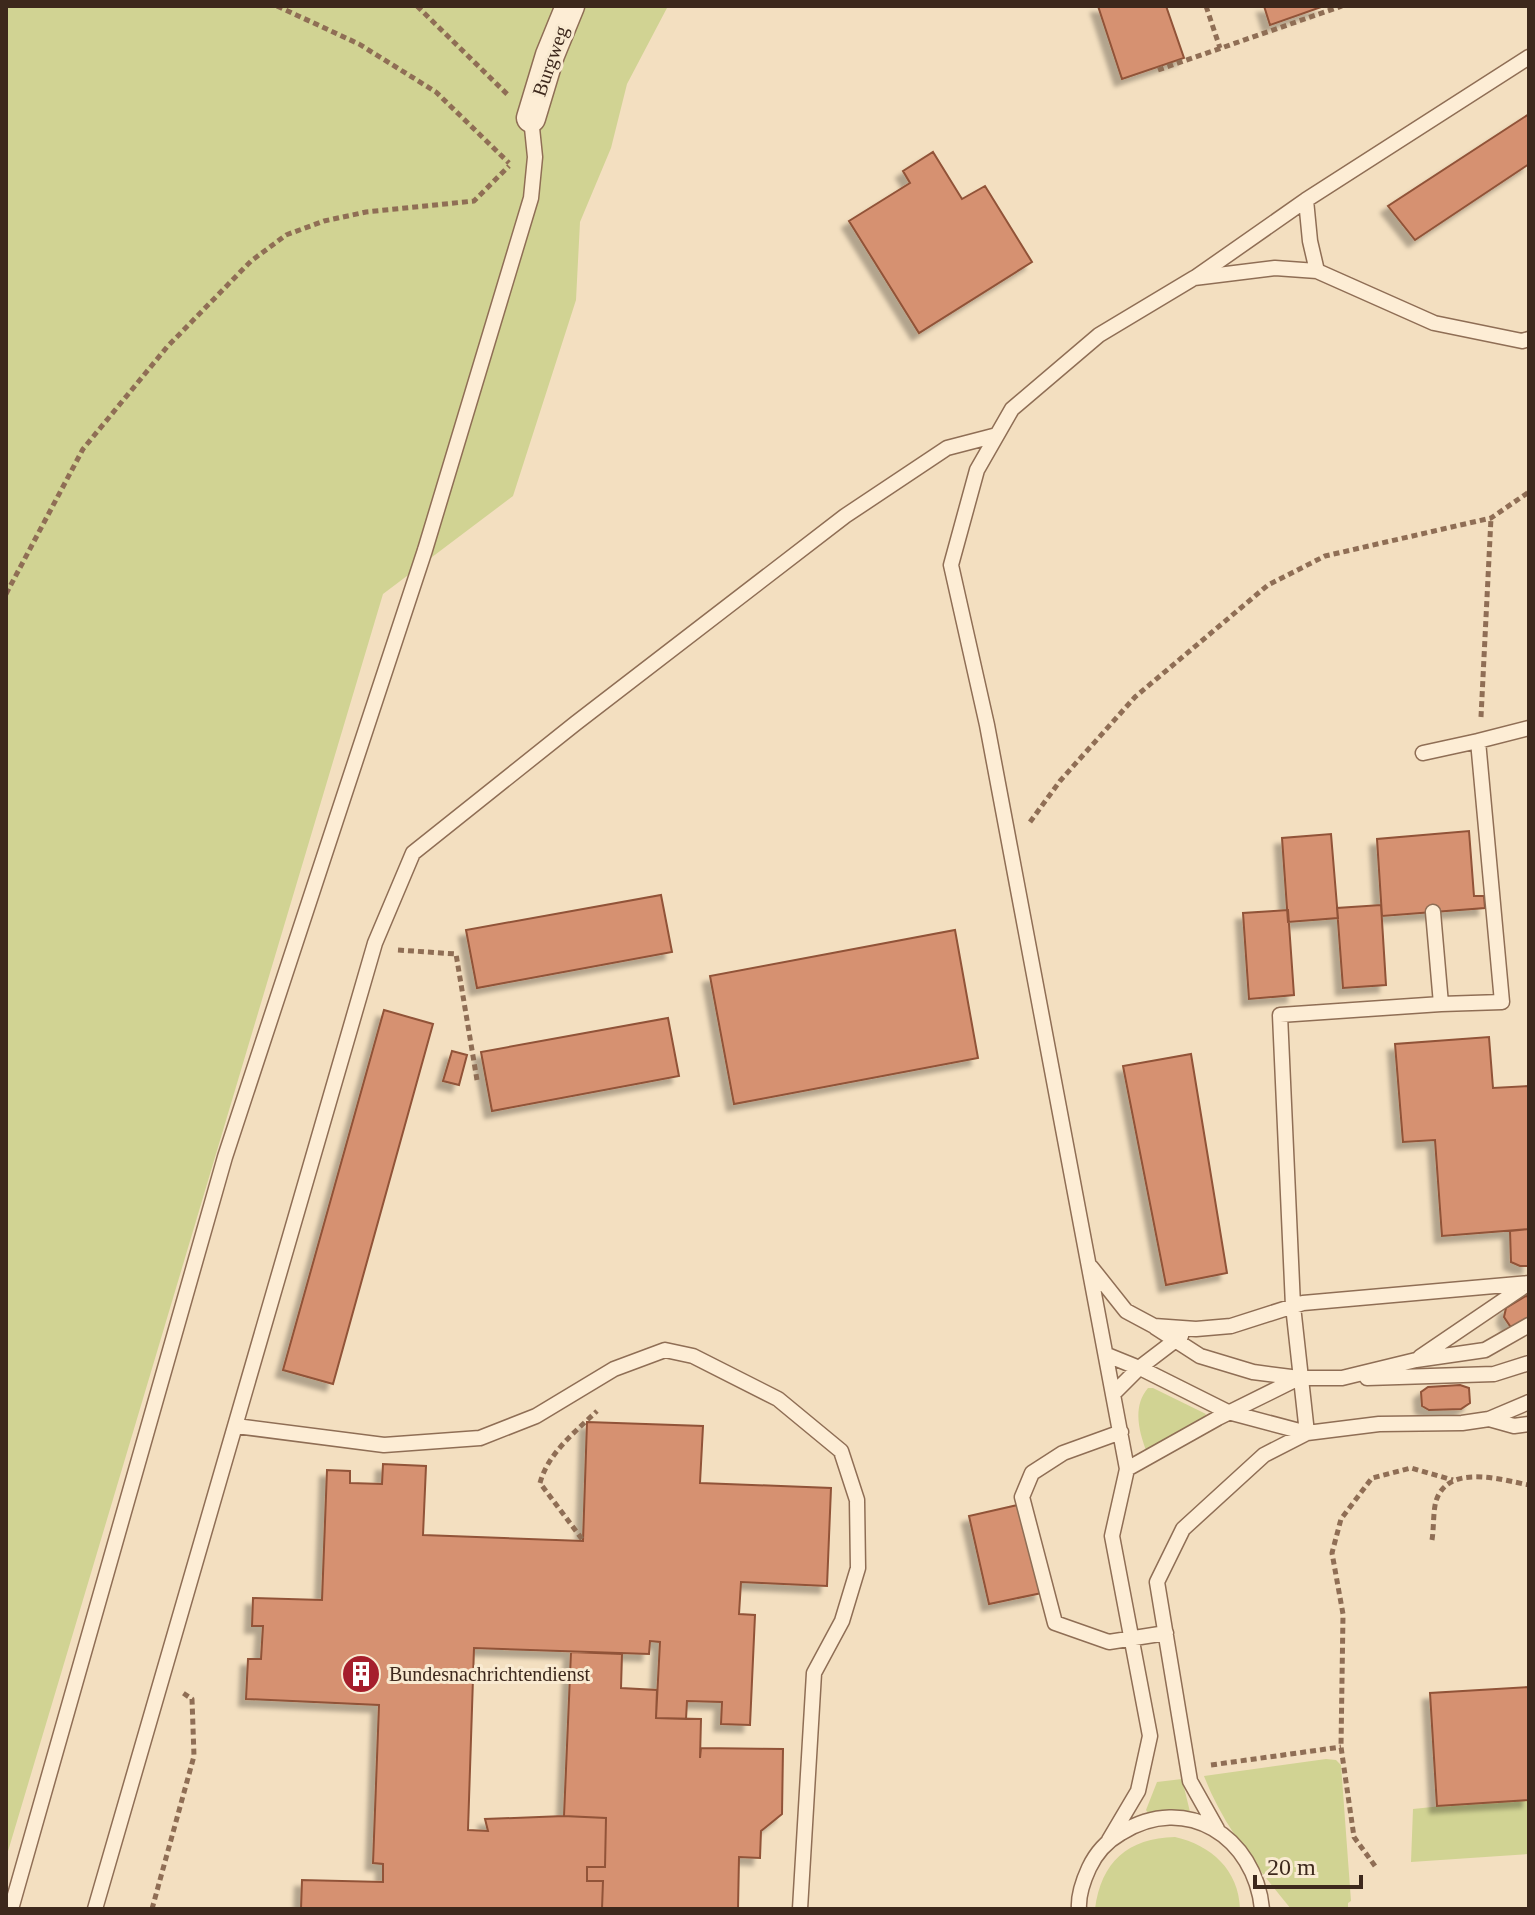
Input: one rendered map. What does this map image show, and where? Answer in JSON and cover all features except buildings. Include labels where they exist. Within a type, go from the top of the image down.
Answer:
[{"type":"street","name":"Burgweg","points":[[531,118],[566,8]]},
{"type":"lane","points":[[1079,1909],[1083,1880],[1094,1858],[1109,1840],[1138,1791],[1150,1736],[1112,1536],[1127,1469],[987,725],[951,565],[977,470],[1012,409],[1099,335],[1194,278],[1306,200],[1529,57]]},
{"type":"lane","points":[[11,1909],[225,1157],[425,550],[531,198],[535,157],[531,118]]},
{"type":"lane","points":[[1306,200],[1317,271]]},
{"type":"lane","points":[[1194,278],[1275,268],[1317,271],[1434,323],[1522,341],[1529,339]]},
{"type":"lane","points":[[95,1909],[375,943],[413,853],[845,516],[947,448],[997,435]]},
{"type":"lane","points":[[1423,753],[1529,728]]},
{"type":"lane","points":[[1307,1433],[1293,1306],[1280,1015],[1502,1002],[1478,741]]},
{"type":"lane","points":[[1433,912],[1441,1004]]},
{"type":"lane","points":[[1090,1265],[1126,1311],[1200,1356],[1253,1372],[1299,1378],[1494,1374],[1529,1363]]},
{"type":"lane","points":[[1154,1326],[1196,1329],[1231,1326],[1293,1306],[1529,1283]]},
{"type":"lane","points":[[1416,1360],[1529,1283]]},
{"type":"lane","points":[[1342,1378],[1416,1360],[1485,1350],[1529,1325]]},
{"type":"lane","points":[[1114,1393],[1175,1339],[1196,1329]]},
{"type":"lane","points":[[236,1426],[384,1445],[480,1438],[536,1416],[614,1369],[665,1350],[693,1356],[778,1399],[841,1451],[857,1500],[858,1568],[842,1621],[814,1673],[800,1909]]},
{"type":"lane","points":[[1107,1355],[1228,1412],[1307,1433]]},
{"type":"lane","points":[[1127,1469],[1228,1412],[1299,1378]]},
{"type":"lane","points":[[1217,1829],[1190,1781],[1157,1582],[1183,1529],[1264,1455],[1307,1433],[1379,1424],[1462,1423],[1489,1419],[1529,1402]]},
{"type":"lane","points":[[1489,1419],[1514,1426],[1529,1424]]},
{"type":"lane","points":[[1121,1432],[1063,1453],[1032,1473],[1022,1497],[1055,1623],[1109,1642],[1166,1633]]},
{"type":"lane","points":[[1109,1840],[1134,1825],[1161,1817],[1190,1819],[1217,1829],[1236,1845],[1251,1865],[1269,1909]]},
{"type":"lane","points":[[1260,1888],[1262,1909]]},
{"type":"path","points":[[277,6],[359,44],[436,92],[510,165]]},
{"type":"path","points":[[6,594],[83,449],[167,347],[251,261],[286,235],[324,221],[366,212],[474,201],[510,165],[531,118],[417,6]]},
{"type":"path","points":[[1206,6],[1220,48]]},
{"type":"path","points":[[1158,70],[1342,6]]},
{"type":"path","points":[[1025,809],[1028,824],[1060,781],[1135,697],[1268,585],[1325,556],[1491,518],[1529,492]]},
{"type":"path","points":[[1478,741],[1483,704],[1491,518]]},
{"type":"path","points":[[375,943],[404,951],[456,954],[477,1080]]},
{"type":"path","points":[[582,1539],[540,1483],[561,1446],[599,1409]]},
{"type":"path","points":[[1375,1866],[1354,1837],[1341,1747],[1343,1614],[1332,1553],[1341,1519],[1372,1478],[1411,1468],[1453,1480],[1481,1476],[1529,1485]]},
{"type":"path","points":[[1432,1540],[1436,1498],[1453,1480]]},
{"type":"path","points":[[152,1909],[194,1756],[192,1699],[162,1680]]},
{"type":"path","points":[[1188,1768],[1341,1747]]},
{"type":"green space","points":[[6,6],[668,6],[627,84],[611,148],[580,222],[576,300],[513,496],[383,594],[6,1858]]},
{"type":"green space","points":[[1148,1388],[1206,1414],[1201,1422],[1147,1453],[1139,1411]]},
{"type":"green space","points":[[1336,1760],[1341,1765],[1351,1901],[1348,1909],[1291,1909],[1231,1829],[1204,1776]]},
{"type":"green space","points":[[1182,1779],[1190,1812],[1148,1813],[1146,1810],[1157,1782]]},
{"type":"green space","points":[[1529,1797],[1529,1854],[1411,1862],[1413,1809]]},
{"type":"green space","points":[[1175,1837],[1200,1846],[1221,1861],[1234,1882],[1240,1909],[1095,1909],[1103,1878],[1120,1856],[1144,1842]]},
{"type":"place","name":"Bundesnachrichtendienst","points":[[361,1674]]}]
